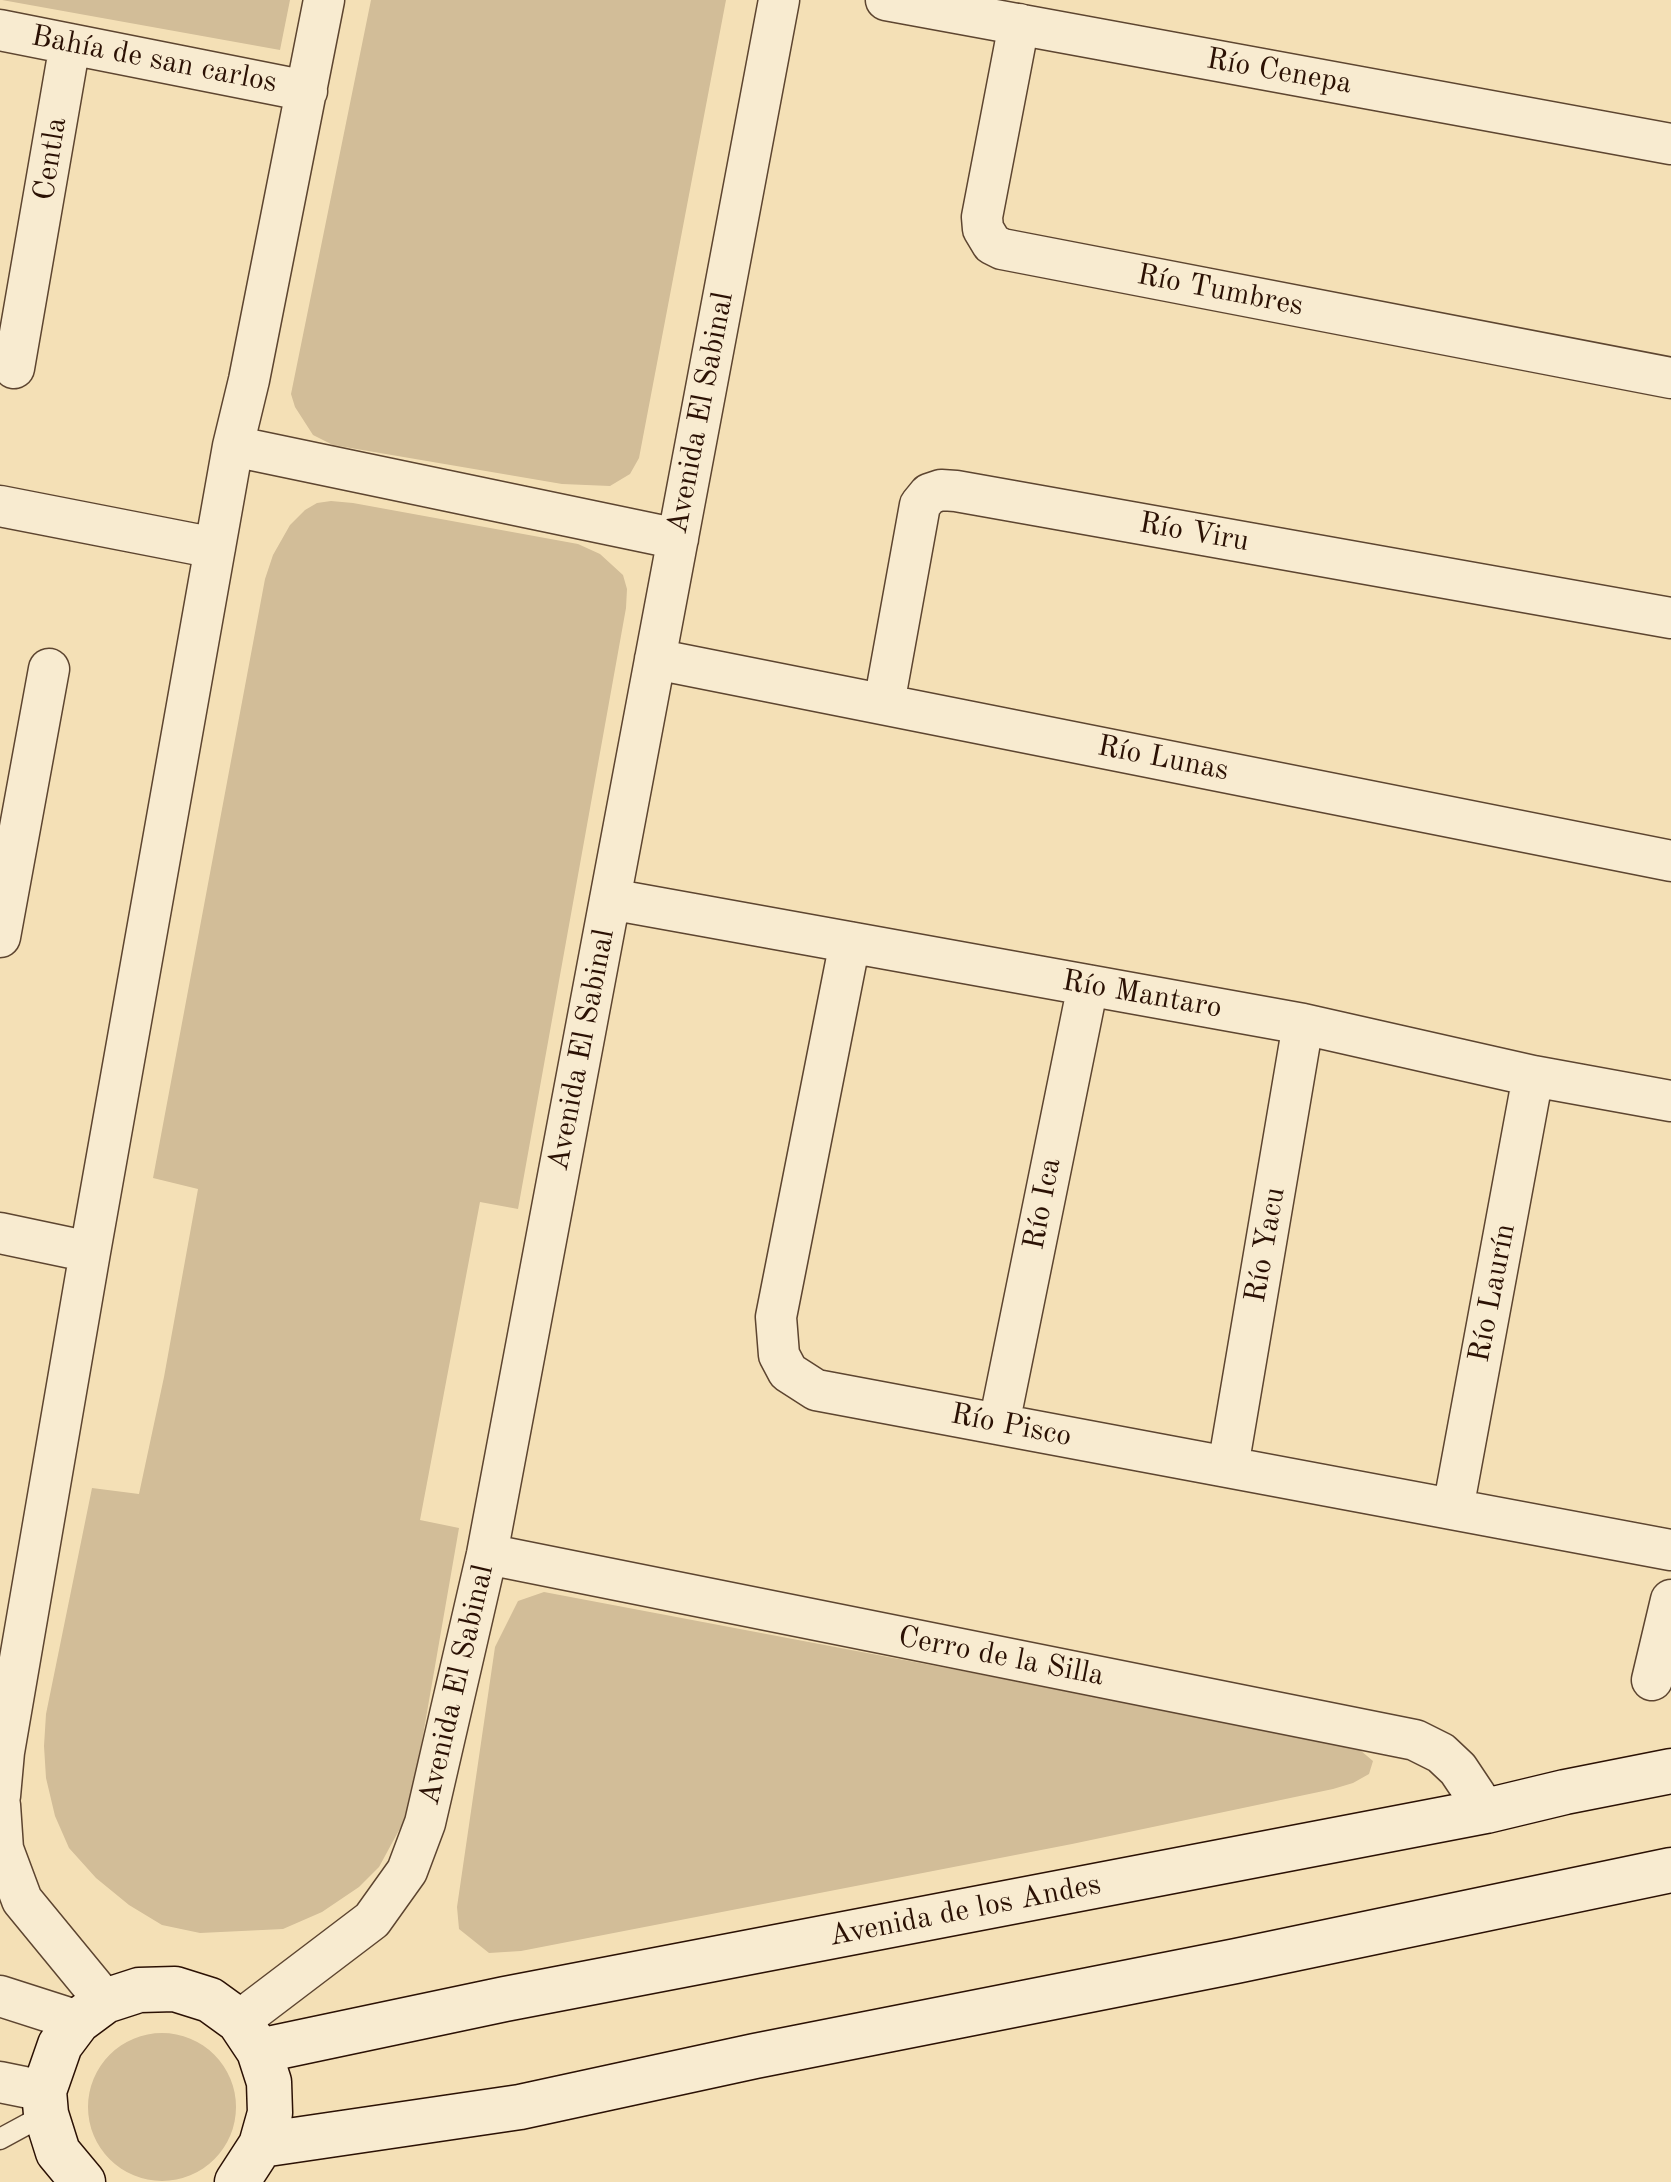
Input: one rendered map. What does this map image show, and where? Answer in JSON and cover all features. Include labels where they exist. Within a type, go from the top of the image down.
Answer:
[{"type":"main road","name":"Avenida de los Andes","points":[[249,2036],[505,1999],[1486,1811],[1671,1771]]},
{"type":"main road","points":[[261,2145],[520,2107],[755,2056],[1251,1958],[1671,1870]]},
{"type":"main road","points":[[58,2144],[60,2045],[92,2011],[139,1990],[175,1989],[210,2000],[249,2036],[269,2082],[270,2113],[261,2145],[237,2182]]},
{"type":"street","points":[[0,1796],[4,1752],[90,1252],[233,446],[324,0]]},
{"type":"street","name":"Avenida El Sabinal","points":[[249,2036],[372,1920],[407,1871],[425,1823],[487,1554],[779,0]]},
{"type":"street","name":"Río Cenepa","points":[[886,0],[1671,144]]},
{"type":"street","name":"Río Tumbres","points":[[1019,24],[982,217],[983,229],[992,244],[1002,249],[1671,378]]},
{"type":"street","name":"Bahía de san carlos","points":[[0,30],[307,91]]},
{"type":"street","name":"Centla","points":[[14,368],[16,271],[70,44]]},
{"type":"street","points":[[233,446],[678,539]]},
{"type":"street","name":"Río Viru","points":[[884,704],[920,505],[929,494],[941,490],[1671,618]]},
{"type":"street","points":[[0,506],[215,548]]},
{"type":"street","name":"Río Lunas","points":[[655,659],[1671,861]]},
{"type":"street","points":[[0,937],[16,756],[49,669]]},
{"type":"street","name":"Río Mantaro","points":[[610,899],[1303,1024],[1533,1076],[1671,1101]]},
{"type":"street","name":"Río Pisco","points":[[850,942],[776,1317],[779,1355],[788,1372],[816,1390],[1671,1550]]},
{"type":"street","name":"Río Ica","points":[[999,1424],[1088,985]]},
{"type":"street","name":"Río Yacu","points":[[1228,1467],[1303,1024]]},
{"type":"street","name":"Río Laurín","points":[[1453,1509],[1533,1076]]},
{"type":"street","points":[[0,1233],[90,1252]]},
{"type":"street","name":"Cerro de la Silla","points":[[487,1554],[1415,1740],[1441,1753],[1458,1769],[1486,1811]]},
{"type":"street","points":[[1652,1680],[1671,1600]]},
{"type":"street","points":[[0,1805],[3,1849],[22,1900],[92,2011]]},
{"type":"street","points":[[0,1996],[92,2011]]},
{"type":"street","points":[[0,2082],[58,2144]]},
{"type":"lane","points":[[0,2139],[58,2144]]},
{"type":"shaded area","points":[[2,0],[290,0],[280,50]]},
{"type":"shaded area","points":[[371,0],[726,0],[639,458],[630,474],[610,486],[562,484],[333,445],[313,435],[295,407],[291,394]]},
{"type":"shaded area","points":[[331,501],[578,544],[600,554],[623,575],[627,589],[626,608],[518,1209],[480,1202],[420,1520],[459,1528],[410,1810],[379,1867],[359,1887],[322,1912],[283,1929],[200,1933],[162,1925],[129,1905],[96,1878],[69,1848],[55,1816],[46,1778],[46,1714],[92,1488],[139,1494],[164,1377],[198,1189],[153,1178],[265,579],[273,555],[290,525],[305,510],[317,503]]},
{"type":"shaded area","points":[[544,1592],[1354,1745],[1373,1761],[1369,1774],[1333,1789],[1072,1844],[521,1951],[489,1953],[459,1929],[457,1907],[495,1647],[518,1601]]},
{"type":"shaded area","points":[[162,2033],[190,2039],[214,2055],[230,2079],[236,2107],[230,2135],[214,2159],[190,2175],[162,2181],[134,2175],[110,2159],[94,2135],[88,2107],[94,2079],[110,2055],[134,2039]]}]
